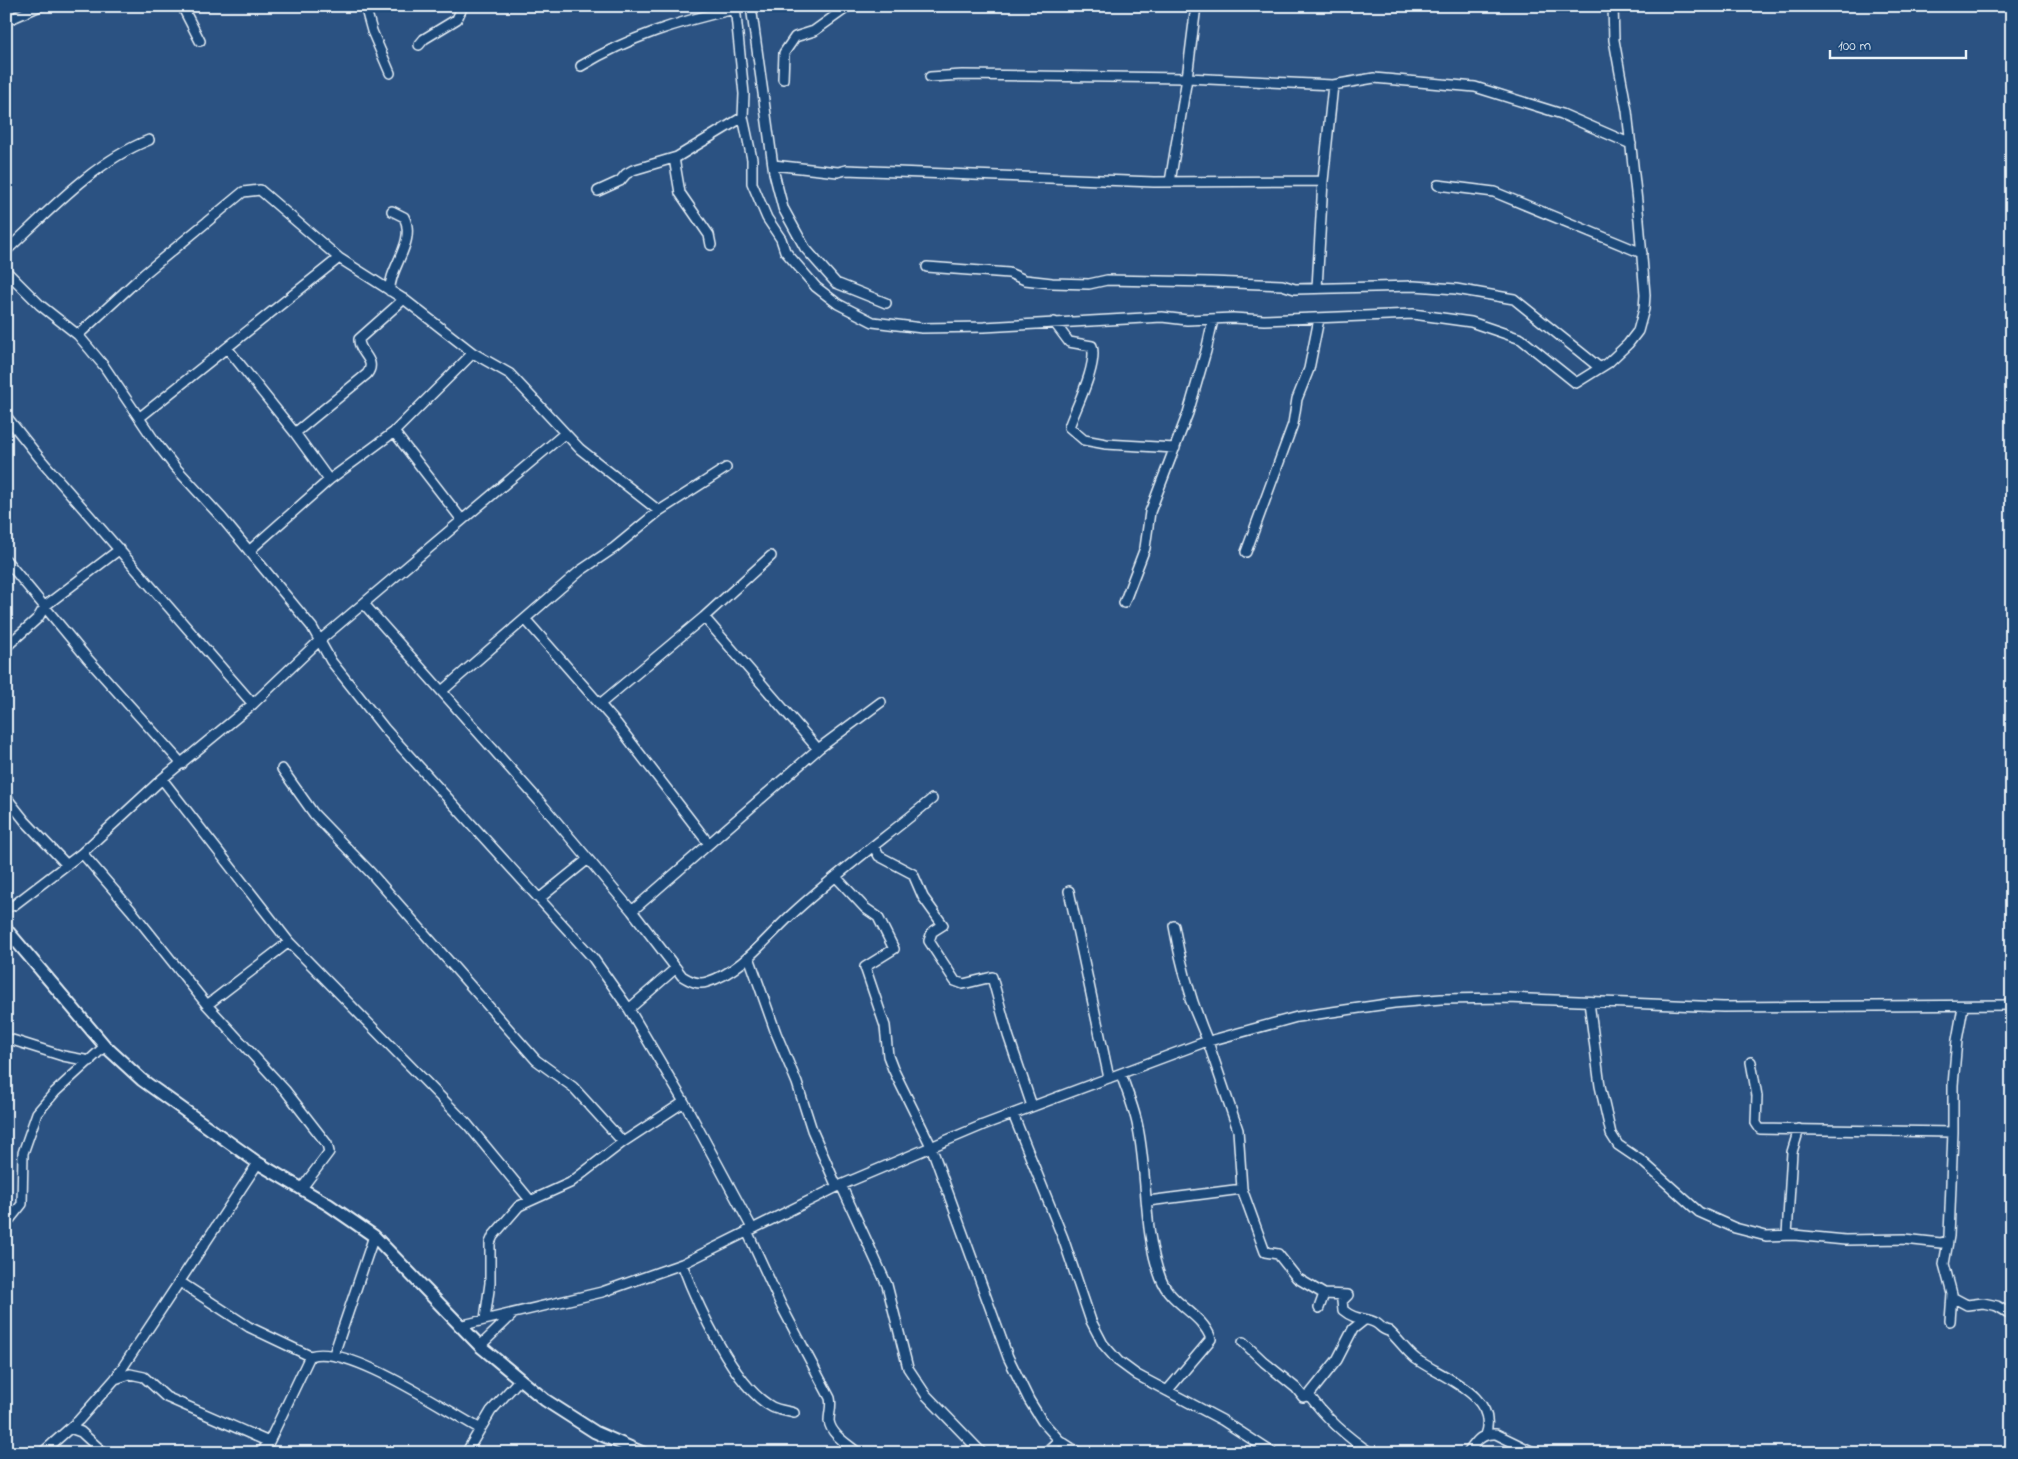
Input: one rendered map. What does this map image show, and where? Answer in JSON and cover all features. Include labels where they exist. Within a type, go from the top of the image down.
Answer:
[{"type":"street","points":[[6,22],[40,6]]},
{"type":"street","points":[[182,6],[200,41]]},
{"type":"street","points":[[364,6],[390,74]]},
{"type":"street","points":[[419,45],[424,39],[457,20],[463,6]]},
{"type":"street","points":[[751,6],[773,165],[783,208],[805,248],[836,283],[886,303]]},
{"type":"street","points":[[783,79],[784,53],[795,38],[814,31],[849,6]]},
{"type":"street","points":[[1170,182],[1187,78],[1196,6]]},
{"type":"street","points":[[581,66],[632,39],[678,22],[735,8],[744,94],[743,117],[752,159],[752,183],[767,218],[773,225],[789,257],[816,287],[838,304],[864,319],[888,325],[932,328],[1162,317],[1187,320],[1319,319],[1413,314],[1471,322],[1521,339],[1576,383],[1600,368],[1628,344],[1638,331],[1645,295],[1631,144],[1614,40],[1613,6]]},
{"type":"street","points":[[930,76],[1187,78],[1333,85],[1374,78],[1475,87],[1562,114],[1631,144]]},
{"type":"street","points":[[1317,288],[1333,85]]},
{"type":"street","points":[[598,191],[620,181],[633,170],[674,158],[743,117]]},
{"type":"street","points":[[6,251],[47,212],[88,178],[135,145],[149,140]]},
{"type":"street","points":[[674,158],[680,193],[709,235],[711,245]]},
{"type":"street","points":[[773,165],[838,172],[846,170],[1170,182],[1324,181]]},
{"type":"street","points":[[1438,185],[1494,192],[1642,253]]},
{"type":"street","points":[[78,335],[144,274],[243,192],[260,190],[339,258],[404,299],[473,353],[498,366],[519,382],[564,434],[597,464],[638,492],[659,511]]},
{"type":"street","points":[[390,291],[407,231],[404,217],[392,211]]},
{"type":"street","points":[[139,418],[339,258]]},
{"type":"street","points":[[927,267],[1009,272],[1025,280],[1052,283],[1089,284],[1107,280],[1282,285],[1295,289],[1414,286],[1456,289],[1514,299],[1600,368]]},
{"type":"street","points":[[6,271],[40,305],[78,335],[104,366],[139,418],[175,466],[312,627],[347,683],[385,729],[593,958],[629,1009],[684,1102],[749,1230],[782,1307],[830,1398],[832,1405],[829,1418],[834,1433],[858,1453]]},
{"type":"street","points":[[295,433],[371,370],[371,363],[360,347],[359,339],[404,299]]},
{"type":"street","points":[[1246,552],[1293,424],[1297,399],[1309,368],[1319,319]]},
{"type":"street","points":[[1124,603],[1145,548],[1150,512],[1193,396],[1213,320]]},
{"type":"street","points":[[1054,322],[1069,342],[1092,346],[1094,354],[1090,374],[1070,427],[1084,440],[1106,444],[1175,448]]},
{"type":"street","points":[[227,348],[295,433],[328,480]]},
{"type":"street","points":[[249,551],[328,480],[394,432],[473,353]]},
{"type":"street","points":[[6,416],[42,462],[120,549],[253,704]]},
{"type":"street","points":[[394,432],[462,520]]},
{"type":"street","points":[[6,908],[14,905],[82,853],[162,779],[253,704],[319,640],[564,434]]},
{"type":"street","points":[[442,691],[526,620],[580,571],[635,533],[659,511],[726,468]]},
{"type":"street","points":[[6,647],[38,618],[45,606],[120,549]]},
{"type":"street","points":[[600,704],[704,617],[771,556]]},
{"type":"street","points":[[6,560],[87,658],[182,764]]},
{"type":"street","points":[[364,604],[540,802],[632,911],[682,976],[690,981],[706,983],[748,957],[790,916],[932,799]]},
{"type":"street","points":[[704,617],[818,749]]},
{"type":"street","points":[[526,620],[617,724],[709,844]]},
{"type":"street","points":[[632,911],[818,749],[881,702]]},
{"type":"street","points":[[282,769],[314,814],[371,873],[536,1060],[573,1087],[623,1142]]},
{"type":"street","points":[[162,779],[289,942],[463,1119],[530,1200]]},
{"type":"street","points":[[6,797],[25,821],[67,865]]},
{"type":"street","points":[[874,848],[879,856],[912,874],[923,897],[943,925],[932,932],[929,940],[955,980],[963,984],[992,977],[999,1008],[1032,1106]]},
{"type":"street","points":[[82,853],[131,910],[207,1005],[284,1090],[329,1148],[329,1152],[302,1188]]},
{"type":"street","points":[[540,898],[587,860]]},
{"type":"street","points":[[836,877],[864,908],[878,916],[894,949],[866,967],[885,1026],[888,1056],[931,1146],[1008,1357],[1029,1400],[1042,1421],[1060,1440],[1079,1453]]},
{"type":"street","points":[[1069,891],[1109,1078]]},
{"type":"street","points":[[1174,926],[1190,999],[1208,1042],[1238,1130],[1242,1189],[1265,1252],[1278,1254],[1297,1278],[1324,1294],[1348,1295],[1342,1301],[1343,1310],[1351,1317],[1376,1323],[1383,1330],[1389,1331],[1402,1348],[1475,1396],[1486,1412],[1488,1425],[1485,1435]]},
{"type":"street","points":[[6,929],[105,1046],[142,1080],[258,1163],[302,1188],[374,1236],[480,1346],[568,1416],[613,1441],[643,1453]]},
{"type":"street","points":[[207,1005],[289,942]]},
{"type":"street","points":[[748,957],[797,1083],[812,1130],[887,1285],[908,1368],[926,1395],[982,1453]]},
{"type":"street","points":[[629,1009],[676,968]]},
{"type":"street","points":[[459,1326],[485,1319],[512,1315],[542,1305],[602,1292],[682,1264],[839,1186],[931,1146],[1032,1106],[1208,1042],[1297,1017],[1351,1008],[1451,999],[1508,998],[1723,1006],[1963,1007],[2012,1005]]},
{"type":"street","points":[[1589,1002],[1600,1086],[1609,1126],[1618,1145],[1643,1162],[1699,1212],[1735,1228],[1766,1236],[1845,1240],[1904,1239],[1940,1243],[1946,1241]]},
{"type":"street","points":[[1950,1321],[1952,1297],[1944,1264],[1946,1241],[1949,1236],[1953,1132],[1952,1085],[1963,1007]]},
{"type":"street","points":[[6,1038],[63,1056],[90,1061]]},
{"type":"street","points":[[6,1224],[22,1204],[23,1153],[37,1113],[68,1079],[105,1046]]},
{"type":"street","points":[[1751,1062],[1757,1096],[1757,1126],[1760,1129],[1953,1132]]},
{"type":"street","points":[[1121,1074],[1138,1127],[1150,1227],[1161,1279],[1172,1297],[1203,1322],[1211,1339],[1167,1392]]},
{"type":"street","points":[[485,1319],[490,1283],[491,1240],[519,1206],[570,1184],[623,1142],[684,1102]]},
{"type":"street","points":[[1013,1114],[1064,1238],[1086,1307],[1099,1338],[1118,1361],[1137,1375],[1222,1420],[1272,1453]]},
{"type":"street","points":[[1787,1236],[1792,1152],[1799,1129]]},
{"type":"street","points":[[42,1453],[70,1428],[115,1379],[258,1163]]},
{"type":"street","points":[[1148,1201],[1242,1189]]},
{"type":"street","points":[[334,1354],[374,1236]]},
{"type":"street","points":[[682,1264],[704,1320],[743,1380],[757,1396],[772,1407],[794,1413]]},
{"type":"street","points":[[180,1282],[249,1328],[310,1356]]},
{"type":"street","points":[[1318,1308],[1324,1294]]},
{"type":"street","points":[[1952,1297],[1967,1305],[1983,1303],[1997,1306],[2012,1315]]},
{"type":"street","points":[[480,1346],[512,1315]]},
{"type":"street","points":[[1243,1342],[1296,1388],[1303,1397],[1309,1395],[1337,1360],[1353,1329],[1364,1321]]},
{"type":"street","points":[[261,1453],[269,1442],[310,1356],[320,1352],[334,1354],[387,1375],[480,1428]]},
{"type":"street","points":[[115,1379],[130,1374],[144,1377],[166,1398],[269,1442]]},
{"type":"street","points":[[466,1453],[480,1428],[504,1394],[520,1379]]},
{"type":"street","points":[[1309,1395],[1319,1409],[1347,1436],[1371,1453]]},
{"type":"street","points":[[70,1428],[81,1432],[104,1453]]},
{"type":"street","points":[[1468,1453],[1480,1438],[1485,1435],[1496,1434],[1535,1453]]},
{"type":"street","points":[[1045,1453],[1060,1440]]}]
